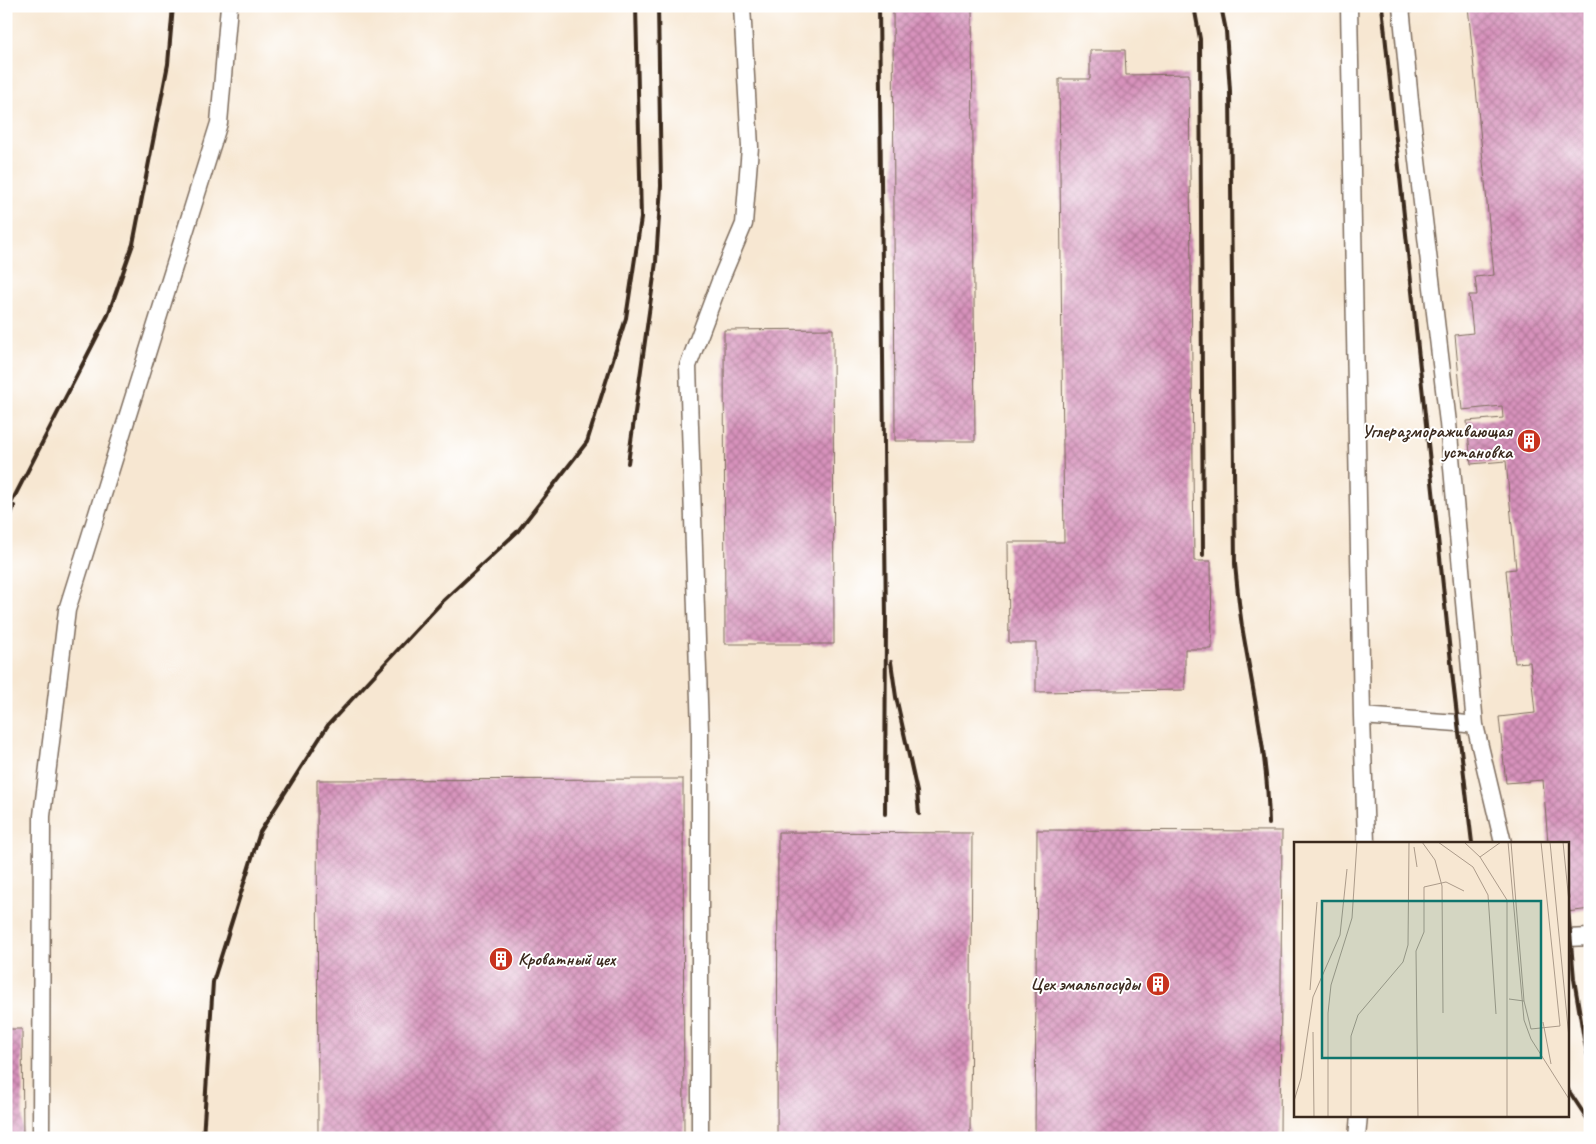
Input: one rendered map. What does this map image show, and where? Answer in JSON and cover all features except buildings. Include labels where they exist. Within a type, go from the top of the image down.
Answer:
[{"type":"lane","points":[[42,1138],[42,816],[67,610],[219,123],[229,6]]},
{"type":"lane","points":[[700,1138],[700,731],[688,366],[744,224],[750,147],[742,6]]},
{"type":"lane","points":[[1349,6],[1366,842]]},
{"type":"lane","points":[[1401,6],[1410,101],[1448,424],[1475,725],[1503,842]]},
{"type":"lane","points":[[1362,716],[1475,725]]},
{"type":"lane","points":[[1568,938],[1590,937]]},
{"type":"lane","points":[[1357,1138],[1359,1116]]},
{"type":"railway","points":[[6,513],[108,315],[133,244],[168,64],[173,6]]},
{"type":"railway","points":[[203,1138],[213,982],[260,832],[328,725],[443,601],[518,531],[587,442],[626,318],[641,218],[636,6]]},
{"type":"railway","points":[[628,463],[656,262],[661,186],[658,6]]},
{"type":"railway","points":[[879,6],[886,620],[885,814]]},
{"type":"railway","points":[[1194,6],[1200,39],[1203,555]]},
{"type":"railway","points":[[1221,6],[1226,31],[1230,91],[1235,564],[1242,626],[1263,749],[1269,824]]},
{"type":"railway","points":[[1382,6],[1453,681],[1472,842]]},
{"type":"railway","points":[[6,529],[14,506]]},
{"type":"railway","points":[[891,662],[896,697],[917,792],[919,814]]},
{"type":"railway","points":[[1588,885],[1590,898]]},
{"type":"railway","points":[[1568,908],[1574,979],[1590,1065]]},
{"type":"railway","points":[[1568,1090],[1590,1123]]},
{"type":"place","name":"Углеразмораживающая установка","points":[[1529,441]]},
{"type":"place","name":"Кроватный цех","points":[[501,959]]},
{"type":"place","name":"Цех эмальпосуды","points":[[1158,984]]}]
